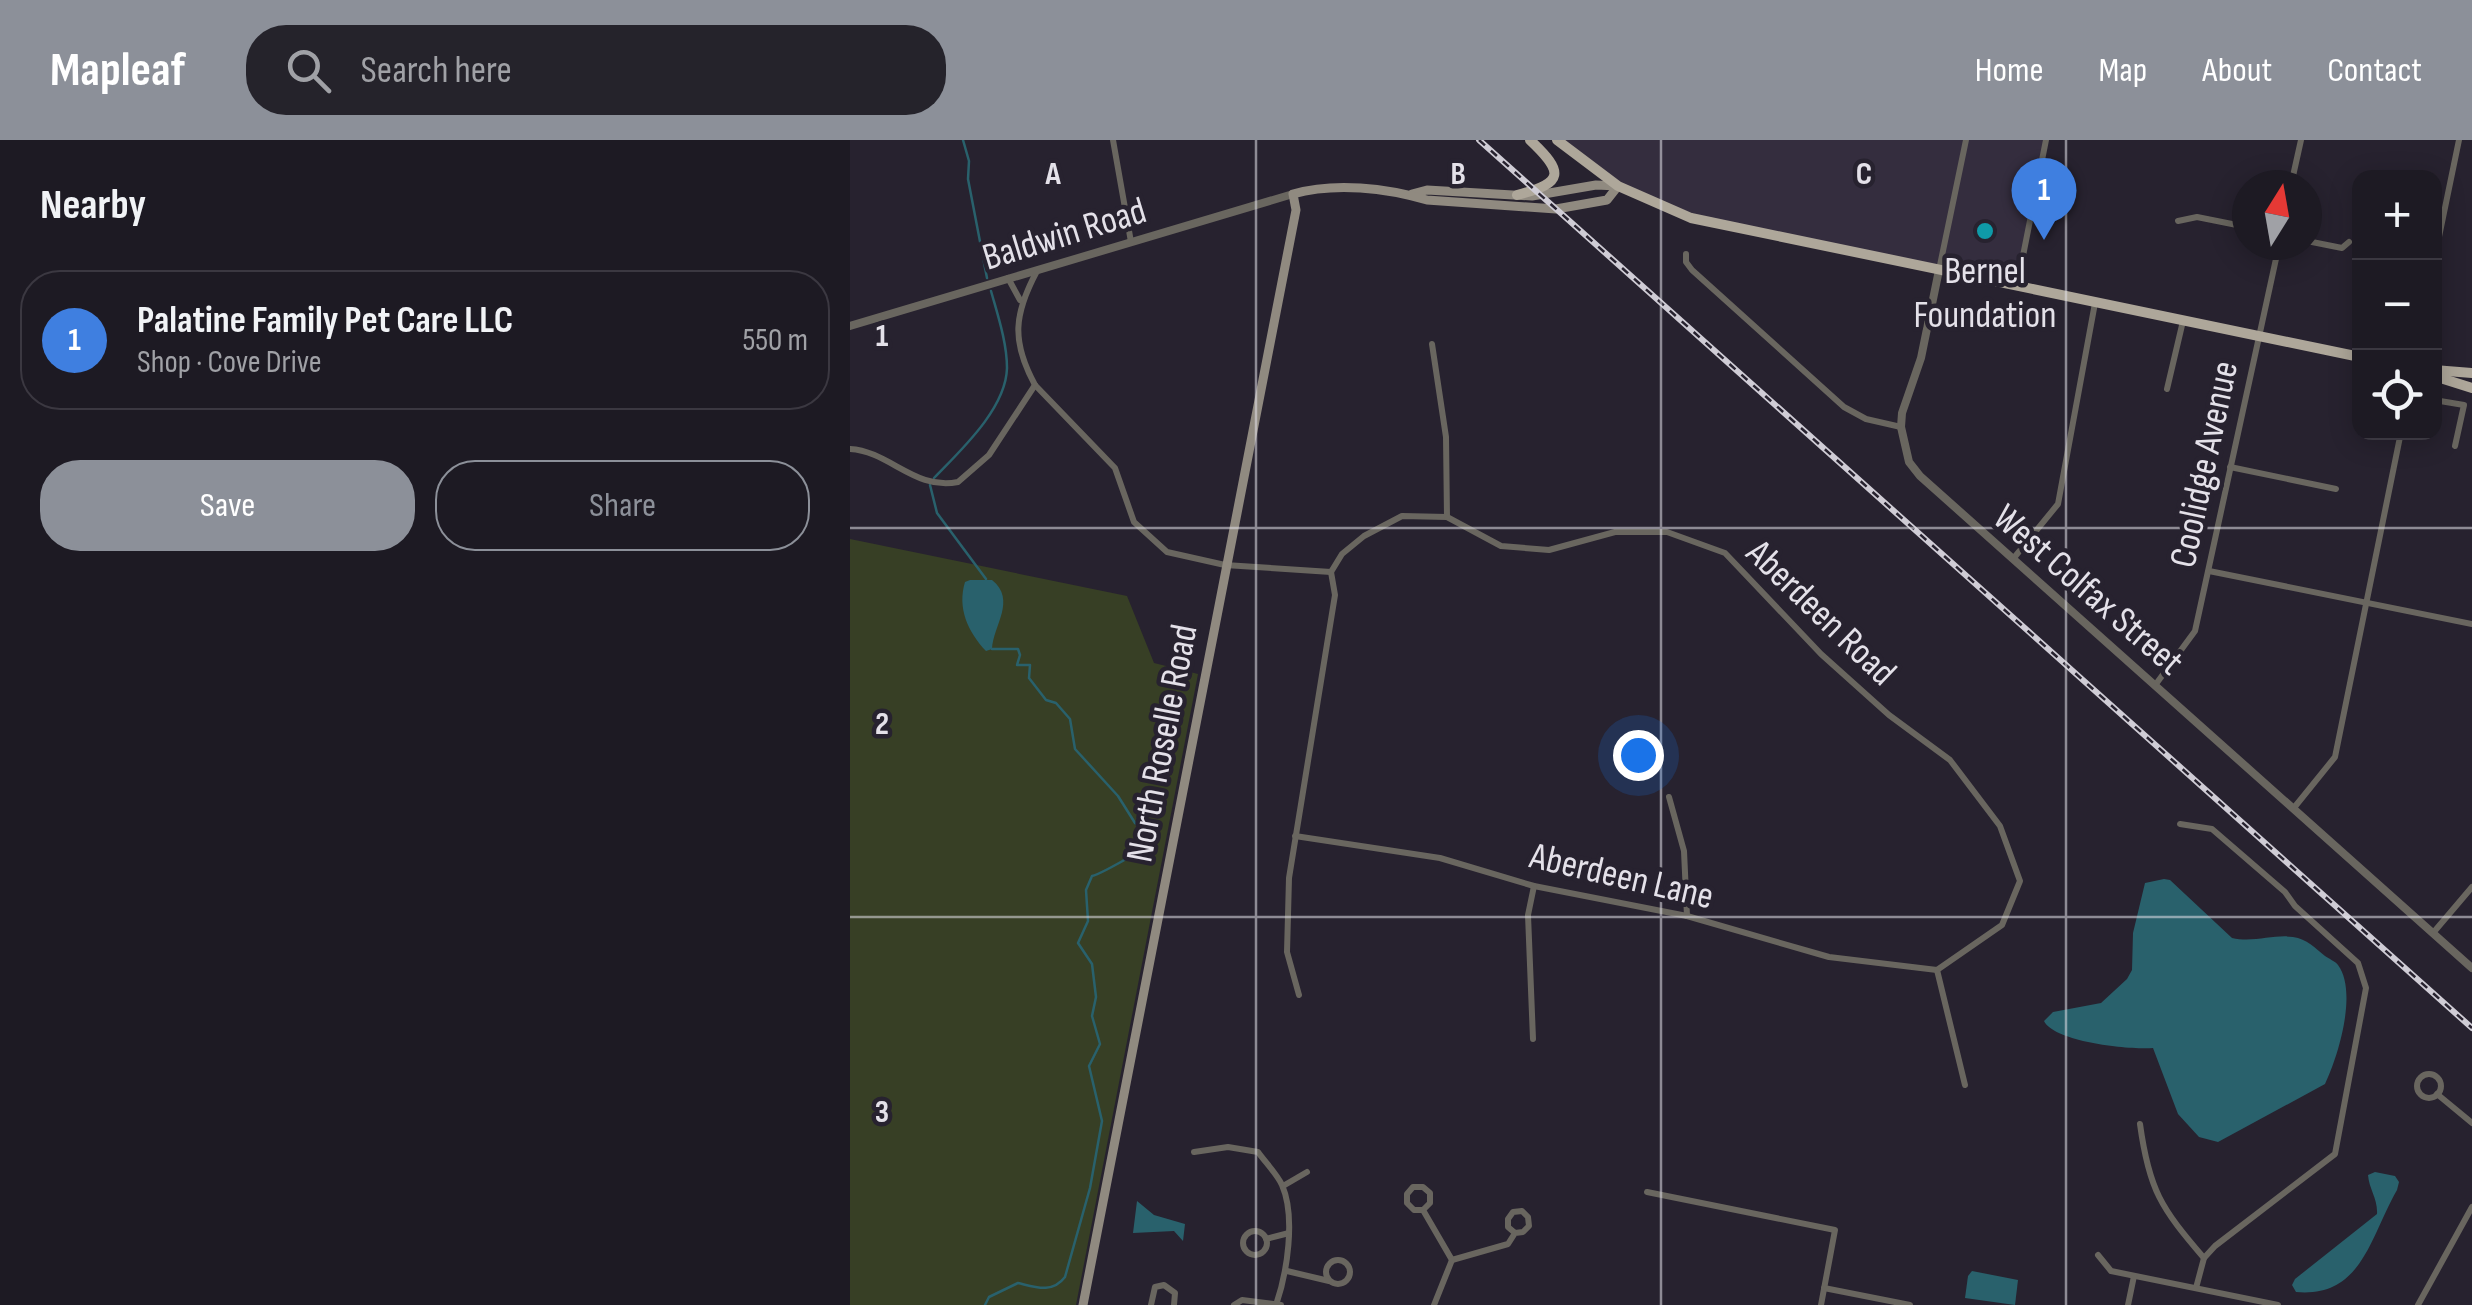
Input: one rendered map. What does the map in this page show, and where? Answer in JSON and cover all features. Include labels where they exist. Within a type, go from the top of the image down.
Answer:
[{"type":"main road","points":[[1517,195],[1547,187],[1554,178],[1556,169],[1552,161],[1530,140]]},
{"type":"main road","points":[[1557,140],[1618,186],[1691,218],[2352,355]]},
{"type":"main road","points":[[1408,194],[1427,190],[1548,194],[1596,184],[1618,186]]},
{"type":"main road","points":[[1293,194],[1342,188],[1408,194],[1427,200],[1556,209],[1607,200],[1618,186]]},
{"type":"main road","name":"North Roselle Road","points":[[1083,1305],[1296,210],[1293,194]]},
{"type":"main road","points":[[2442,373],[2472,372]]},
{"type":"main road","points":[[2442,376],[2472,388]]},
{"type":"street","points":[[1112,140],[1130,242]]},
{"type":"street","points":[[1686,254],[1692,270],[1844,407],[1866,419],[1901,427],[1903,404],[1921,358],[1966,140]]},
{"type":"street","points":[[2017,286],[2046,140]]},
{"type":"street","points":[[2294,170],[2301,140]]},
{"type":"street","points":[[2434,260],[2459,140]]},
{"type":"street","name":"Baldwin Road","points":[[850,326],[1293,194]]},
{"type":"street","points":[[2178,221],[2197,217],[2232,225]]},
{"type":"street","points":[[2322,244],[2342,248],[2350,242]]},
{"type":"street","name":"Coolidge Avenue","points":[[2156,684],[2196,631],[2275,260]]},
{"type":"street","points":[[1039,268],[1021,302],[1020,350],[1035,385],[1115,468],[1134,522],[1167,552],[1226,565],[1331,572],[1335,595],[1289,878],[1286,942],[1299,994]]},
{"type":"street","points":[[1008,278],[1021,302]]},
{"type":"street","points":[[2013,559],[2058,504],[2095,304]]},
{"type":"street","points":[[2167,389],[2183,321]]},
{"type":"street","points":[[1432,344],[1446,437],[1447,517]]},
{"type":"street","points":[[850,449],[866,450],[907,475],[928,481],[958,482],[990,455],[1035,385]]},
{"type":"street","points":[[2442,401],[2464,404],[2455,446]]},
{"type":"street","name":"West Colfax Street","points":[[1901,427],[1909,462],[1920,476],[2472,968]]},
{"type":"street","points":[[2292,810],[2335,758],[2399,440]]},
{"type":"street","points":[[2230,467],[2336,489]]},
{"type":"street","name":"Aberdeen Road","points":[[1331,572],[1342,554],[1364,536],[1402,516],[1447,517],[1501,546],[1548,550],[1615,532],[1667,532],[1724,553],[1888,715],[1950,760],[2000,826],[2020,881],[2002,926],[1937,970]]},
{"type":"street","points":[[2209,572],[2472,624]]},
{"type":"street","points":[[1669,797],[1684,851],[1687,916]]},
{"type":"street","points":[[2180,824],[2212,829],[2285,892],[2295,906],[2358,963],[2366,988],[2335,1154],[2204,1258],[2196,1288]]},
{"type":"street","name":"Aberdeen Lane","points":[[1295,836],[1440,858],[1534,886],[1687,916],[1829,957],[1937,970]]},
{"type":"street","points":[[1533,1039],[1528,914],[1534,886]]},
{"type":"street","points":[[2433,933],[2472,887]]},
{"type":"street","points":[[1937,970],[1965,1085]]},
{"type":"street","points":[[2437,1094],[2472,1123]]},
{"type":"street","points":[[2140,1124],[2145,1162],[2164,1212],[2204,1258]]},
{"type":"street","points":[[1194,1152],[1228,1147],[1258,1152],[1282,1186],[1289,1234],[1278,1304],[1242,1300],[1234,1305]]},
{"type":"street","points":[[1282,1186],[1307,1172]]},
{"type":"street","points":[[1423,1186],[1430,1193],[1430,1203],[1424,1210],[1414,1210],[1407,1203],[1407,1194],[1414,1187],[1423,1186]]},
{"type":"street","points":[[1647,1192],[1835,1230],[1821,1305]]},
{"type":"street","points":[[2418,1305],[2472,1207]]},
{"type":"street","points":[[1424,1210],[1452,1260]]},
{"type":"street","points":[[1452,1260],[1508,1244],[1515,1233]]},
{"type":"street","points":[[1266,1240],[1289,1234]]},
{"type":"street","points":[[2098,1255],[2111,1271],[2278,1305]]},
{"type":"street","points":[[1434,1305],[1452,1260]]},
{"type":"street","points":[[1286,1271],[1330,1281]]},
{"type":"street","points":[[2128,1305],[2134,1276]]},
{"type":"street","points":[[1151,1305],[1155,1287],[1164,1285],[1176,1293],[1174,1305]]},
{"type":"street","points":[[1824,1288],[1910,1305]]},
{"type":"shaded area","points":[[1557,140],[2046,140],[2017,286],[1730,227],[1618,186]]},
{"type":"green space","points":[[850,539],[1127,596],[1154,663],[1198,674],[1076,1305],[850,1305]]},
{"type":"water","points":[[992,580],[1003,596],[992,649],[986,651],[969,628],[963,610],[965,582]]},
{"type":"water","points":[[2170,880],[2232,938],[2298,938],[2335,962],[2344,977],[2344,1024],[2325,1084],[2218,1142],[2199,1137],[2178,1114],[2153,1048],[2077,1039],[2044,1021],[2053,1012],[2101,1003],[2127,979],[2132,970],[2133,933],[2145,883]]},
{"type":"water","points":[[2375,1172],[2395,1176],[2399,1182],[2361,1261],[2336,1285],[2296,1292],[2292,1285],[2295,1279],[2377,1214],[2368,1175]]},
{"type":"water","points":[[1137,1201],[1154,1215],[1185,1224],[1183,1241],[1174,1231],[1133,1233]]},
{"type":"water","points":[[1972,1271],[2018,1280],[2015,1305],[1965,1298]]},
{"type":"waterway","points":[[963,140],[987,278]]},
{"type":"waterway","points":[[934,478],[980,428],[1005,383],[1005,349],[991,291]]},
{"type":"waterway","points":[[930,485],[937,513],[986,579]]},
{"type":"waterway","points":[[985,1305],[989,1297],[1018,1283],[1049,1287],[1065,1277],[1090,1188],[1102,1121],[1089,1066],[1100,1044],[1092,1016],[1096,997],[1092,964],[1078,943],[1088,921],[1086,890],[1092,876],[1149,846],[1153,837],[1135,823],[1118,796],[1075,749],[1070,719],[1056,703],[1046,700],[1029,678],[1030,665],[1017,665],[1018,649],[992,649]]},
{"type":"railway","points":[[1479,140],[2472,1028]]},
{"type":"place","name":"Bernel Foundation","points":[[1985,231]]},
{"type":"place","name":"Palatine Family Pet Care LLC","points":[[2044,240]]}]
